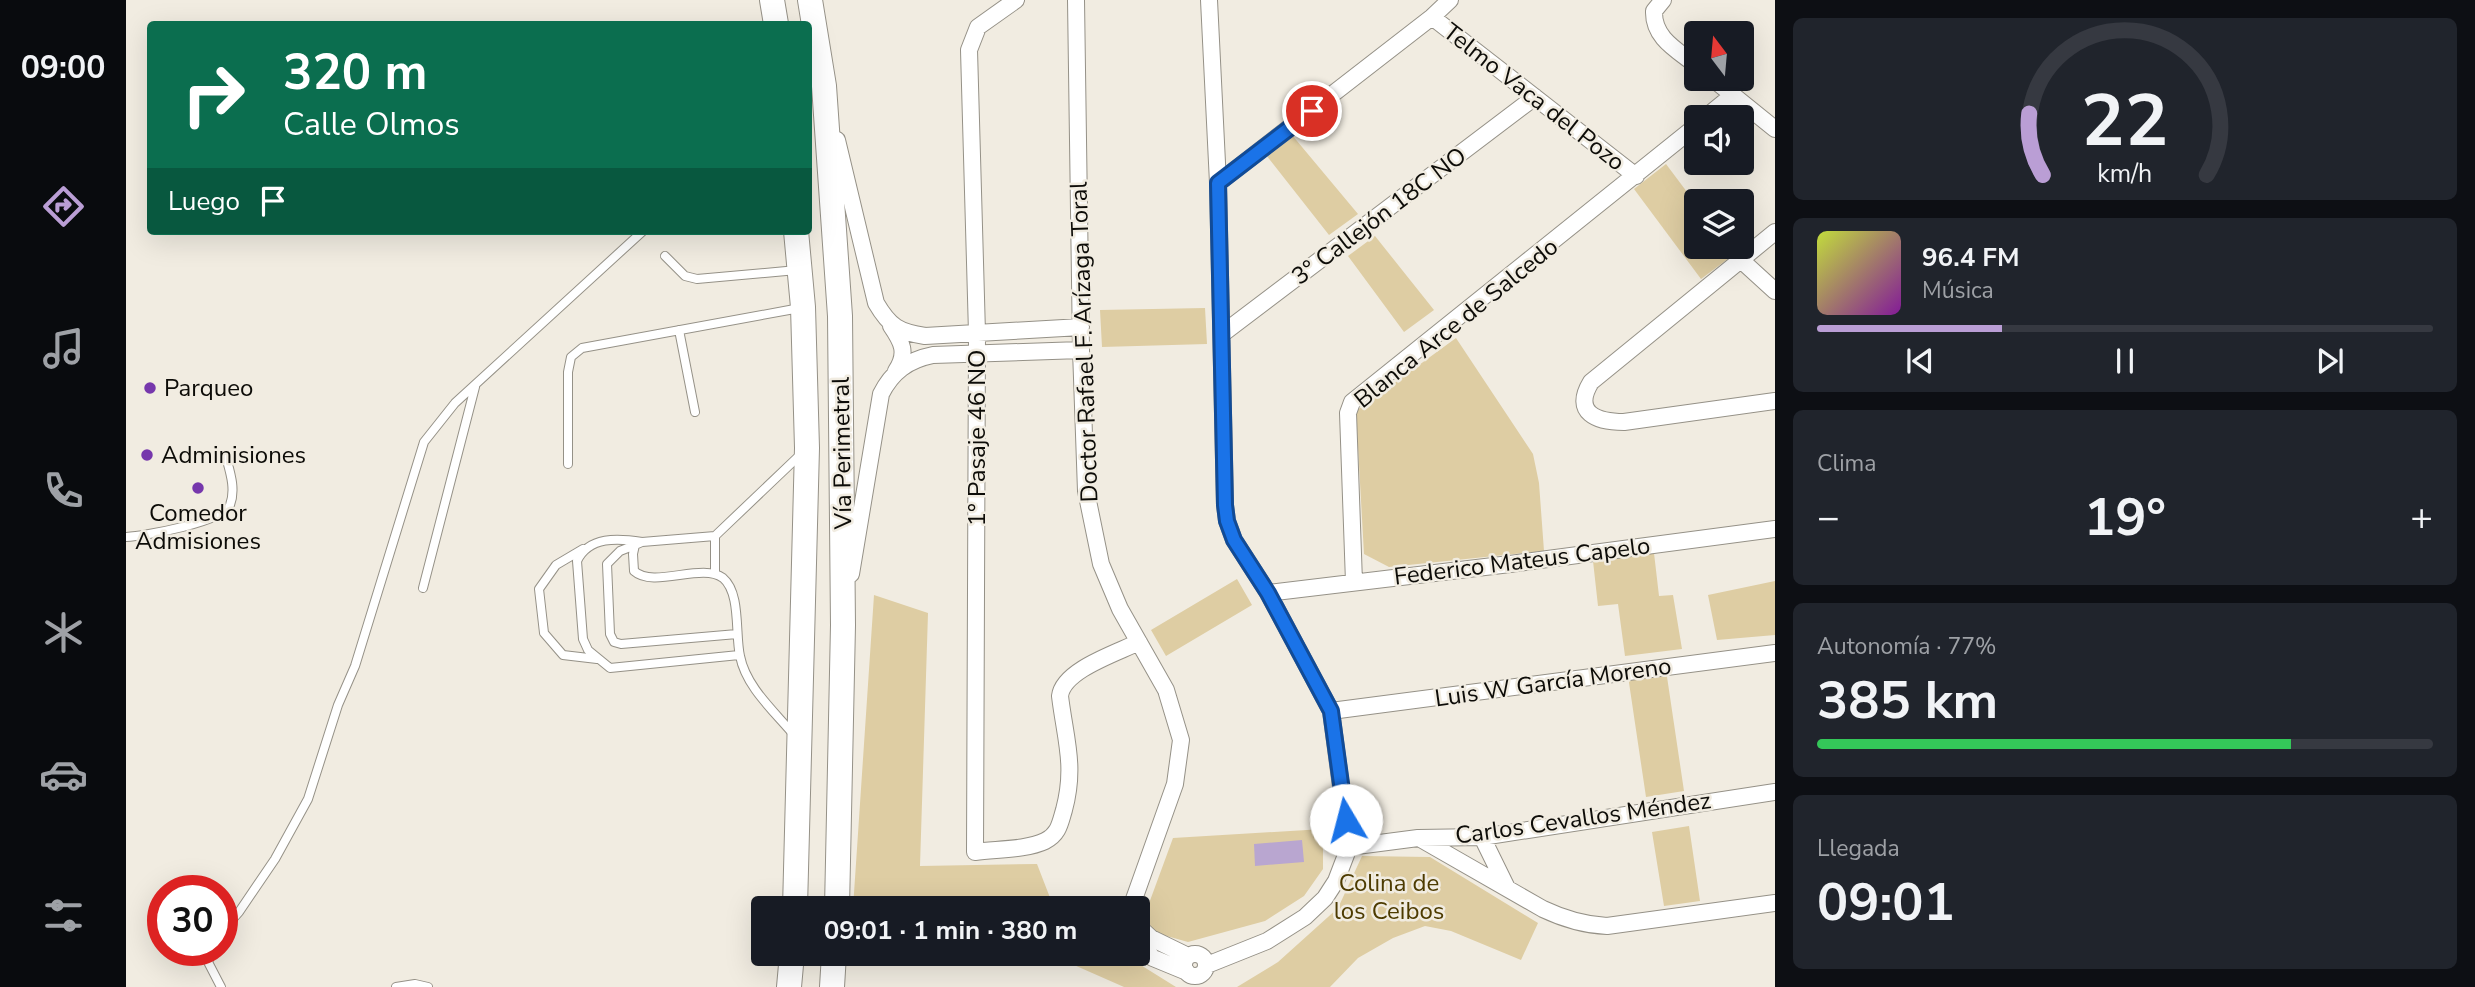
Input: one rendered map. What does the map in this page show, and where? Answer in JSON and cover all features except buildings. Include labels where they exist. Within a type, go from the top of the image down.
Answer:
[{"type":"highway","points":[[772,0],[776,21]]},
{"type":"highway","name":"Vía Perimetral","points":[[810,0],[824,86],[840,316],[843,625],[836,896]]},
{"type":"highway","name":"Vía Perimetral","points":[[795,896],[807,448],[803,307],[796,235]]},
{"type":"highway","points":[[789,987],[791,966]]},
{"type":"highway","points":[[832,987],[833,966]]},
{"type":"street","name":"1° Pasaje 46 NO","points":[[1016,0],[978,27],[969,50],[977,333],[975,852],[1037,844],[1058,831],[1070,789],[1071,770],[1060,696],[1063,684],[1072,675],[1139,642]]},
{"type":"street","name":"Doctor Rafael F. Arízaga Toral","points":[[1076,0],[1081,350],[1086,491],[1101,564],[1119,609],[1166,690],[1181,740],[1175,784],[1135,896]]},
{"type":"street","points":[[1218,183],[1432,17],[1450,0]]},
{"type":"street","points":[[1662,0],[1654,11],[1656,30],[1684,55]]},
{"type":"street","points":[[1150,955],[1195,974],[1267,941],[1305,918],[1325,898],[1336,881],[1349,847],[1331,711],[1268,593],[1234,540],[1227,521],[1224,492],[1213,3]]},
{"type":"street","name":"Telmo Vaca del Pozo","points":[[1432,17],[1636,176]]},
{"type":"street","points":[[824,86],[876,303],[904,349],[901,363],[881,394],[843,625]]},
{"type":"street","points":[[1729,91],[1775,129]]},
{"type":"street","points":[[1720,105],[1733,94]]},
{"type":"street","name":"3° Callejón 18C NO","points":[[1222,334],[1535,97]]},
{"type":"street","name":"Blanca Arce de Salcedo","points":[[1354,582],[1348,413],[1352,402],[1684,136]]},
{"type":"street","points":[[1775,232],[1591,382],[1583,394],[1587,410],[1594,417],[1606,422],[1624,422],[1775,401]]},
{"type":"street","points":[[1741,260],[1775,290]]},
{"type":"street","points":[[885,317],[903,332],[925,336],[1081,327]]},
{"type":"street","points":[[892,376],[911,361],[927,357],[1081,350]]},
{"type":"street","name":"Federico Mateus Capelo","points":[[1268,593],[1775,529]]},
{"type":"street","name":"Luis W García Moreno","points":[[1331,711],[1775,653]]},
{"type":"street","name":"Carlos Cevallos Méndez","points":[[1349,847],[1418,838],[1482,838],[1775,792]]},
{"type":"street","points":[[1418,838],[1543,909],[1590,925],[1608,926],[1775,903]]},
{"type":"street","points":[[1482,838],[1507,888]]},
{"type":"street","points":[[1150,937],[1195,974]]},
{"type":"lane","points":[[238,913],[275,859],[308,799],[338,705],[355,666],[424,442],[455,403],[639,235]]},
{"type":"lane","points":[[665,256],[685,276],[696,279],[800,270]]},
{"type":"lane","points":[[568,464],[568,372],[571,357],[582,348],[803,307]]},
{"type":"lane","points":[[679,330],[695,412]]},
{"type":"lane","points":[[423,588],[475,387]]},
{"type":"lane","points":[[737,634],[621,644],[614,642],[610,634],[607,564],[620,551],[639,543],[715,536],[807,448]]},
{"type":"lane","points":[[126,537],[144,536],[226,512],[230,506],[233,488],[226,457]]},
{"type":"lane","points":[[715,536],[715,574]]},
{"type":"lane","points":[[597,659],[563,655],[544,633],[539,589],[556,565],[594,544],[619,538],[639,543]]},
{"type":"lane","points":[[639,543],[633,554],[634,570],[639,575],[715,574],[726,581],[733,592],[739,655],[745,673],[799,741]]},
{"type":"lane","points":[[583,550],[577,561],[583,639],[588,650],[610,668],[739,655]]},
{"type":"lane","points":[[210,966],[221,987]]},
{"type":"lane","points":[[396,987],[415,984],[428,987]]},
{"type":"green space","points":[[1292,135],[1358,214],[1329,235],[1266,155]]},
{"type":"green space","points":[[1666,164],[1685,189],[1684,256],[1634,189]]},
{"type":"green space","points":[[1375,236],[1434,310],[1404,332],[1348,256]]},
{"type":"green space","points":[[1686,259],[1728,259],[1701,279]]},
{"type":"green space","points":[[1205,308],[1207,344],[1102,347],[1100,310]]},
{"type":"green space","points":[[1456,338],[1533,454],[1539,483],[1544,551],[1389,567],[1364,554],[1356,411]]},
{"type":"green space","points":[[1654,553],[1659,596],[1673,595],[1682,649],[1625,656],[1618,604],[1598,606],[1593,561]]},
{"type":"green space","points":[[1237,579],[1252,605],[1166,656],[1151,630]]},
{"type":"green space","points":[[1775,581],[1775,635],[1717,640],[1708,595]]},
{"type":"green space","points":[[874,595],[928,613],[920,866],[1037,864],[1049,896],[854,896]]},
{"type":"green space","points":[[1666,670],[1684,791],[1646,797],[1628,676]]},
{"type":"green space","points":[[1689,826],[1700,901],[1664,906],[1652,832]]},
{"type":"green space","points":[[1323,829],[1323,869],[1304,896],[1265,921],[1188,942],[1156,933],[1150,925],[1150,901],[1173,838]]},
{"type":"green space","name":"Colina de los Ceibos","points":[[1362,856],[1430,857],[1538,923],[1521,960],[1451,931],[1425,926],[1393,938],[1358,958],[1330,987],[1237,987],[1278,962],[1338,908]]},
{"type":"green space","points":[[1076,966],[1142,966],[1176,987],[1124,987]]},
{"type":"shaded area","points":[[1302,840],[1304,862],[1255,866],[1254,844]]},
{"type":"place","name":"Parqueo","points":[[150,388]]},
{"type":"place","name":"Adminisiones","points":[[147,455]]},
{"type":"place","name":"Comedor Admisiones","points":[[198,488]]},
{"type":"route","points":[[1312,111],[1218,183],[1225,505],[1234,540],[1268,593],[1331,711],[1346,820]]}]
